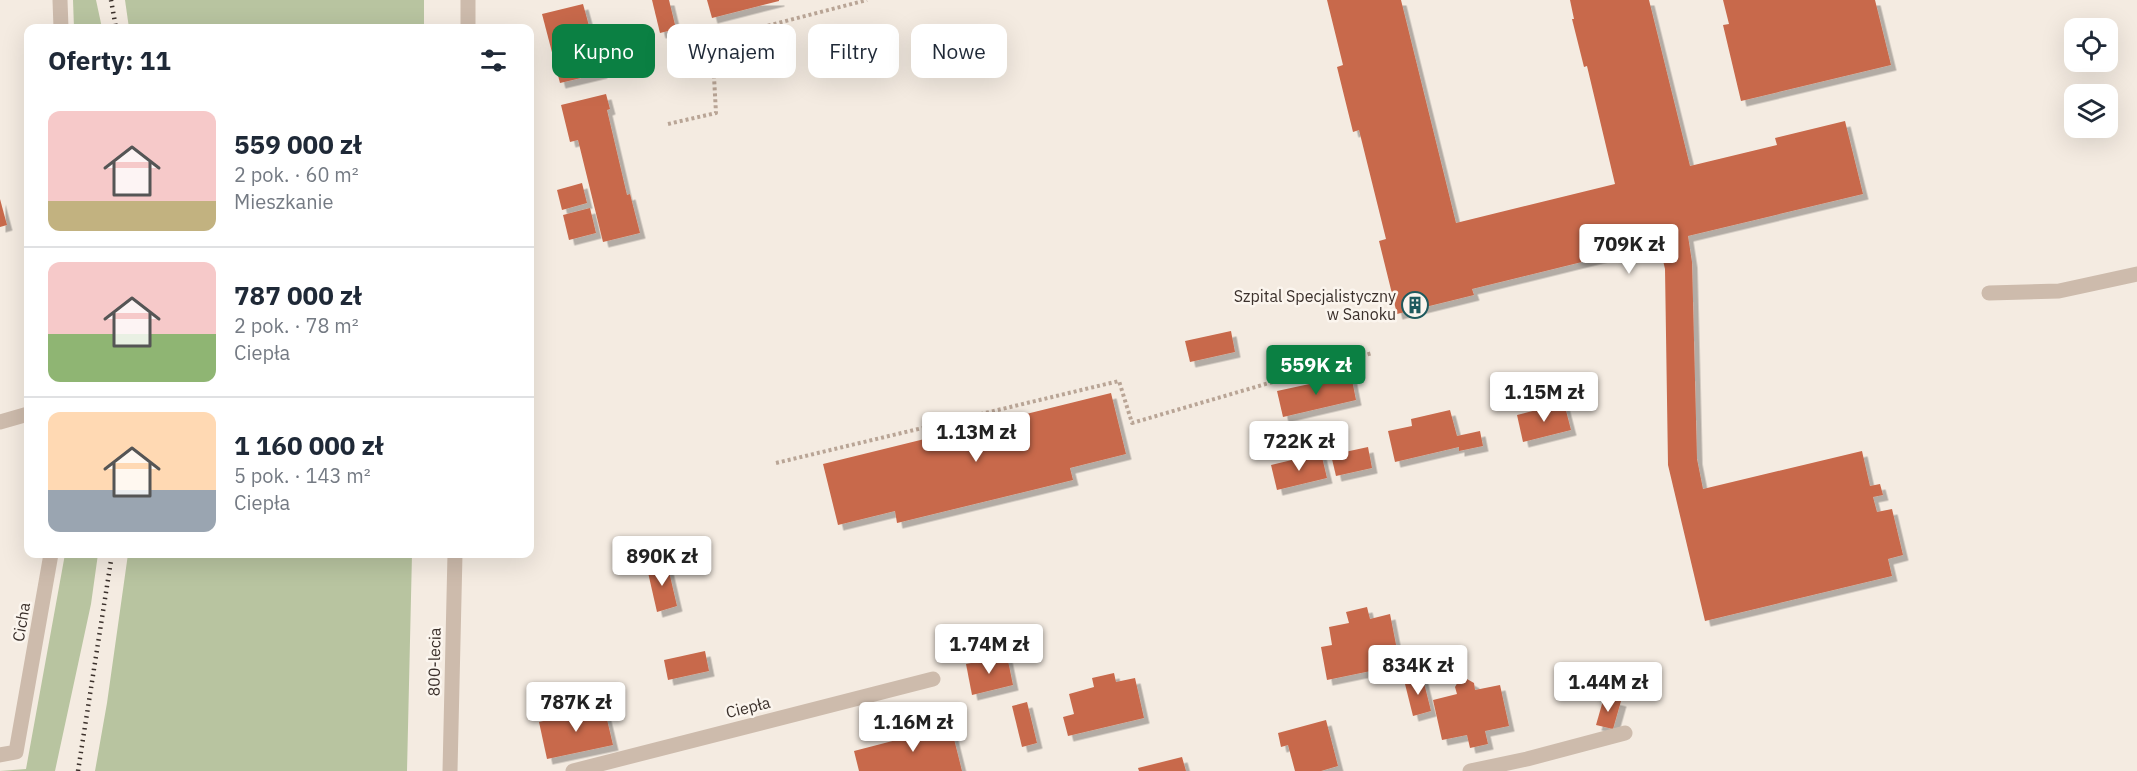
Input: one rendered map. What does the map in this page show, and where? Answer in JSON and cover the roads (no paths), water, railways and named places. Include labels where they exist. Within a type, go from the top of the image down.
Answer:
[{"type":"street","points":[[60,0],[61,24]]},
{"type":"street","points":[[468,0],[468,24]]},
{"type":"street","points":[[1989,293],[2059,291],[2137,274]]},
{"type":"street","points":[[0,422],[24,415]]},
{"type":"street","name":"Cicha","points":[[0,755],[16,752],[50,558]]},
{"type":"street","name":"800-lecia","points":[[450,771],[455,558]]},
{"type":"street","name":"Ciepła","points":[[573,771],[933,679]]},
{"type":"street","points":[[1470,771],[1527,759],[1625,733]]},
{"type":"railway","points":[[111,0],[115,24]]},
{"type":"railway","points":[[78,771],[111,558]]},
{"type":"place","name":"Szpital Specjalistyczny w Sanoku","points":[[1415,305]]}]
